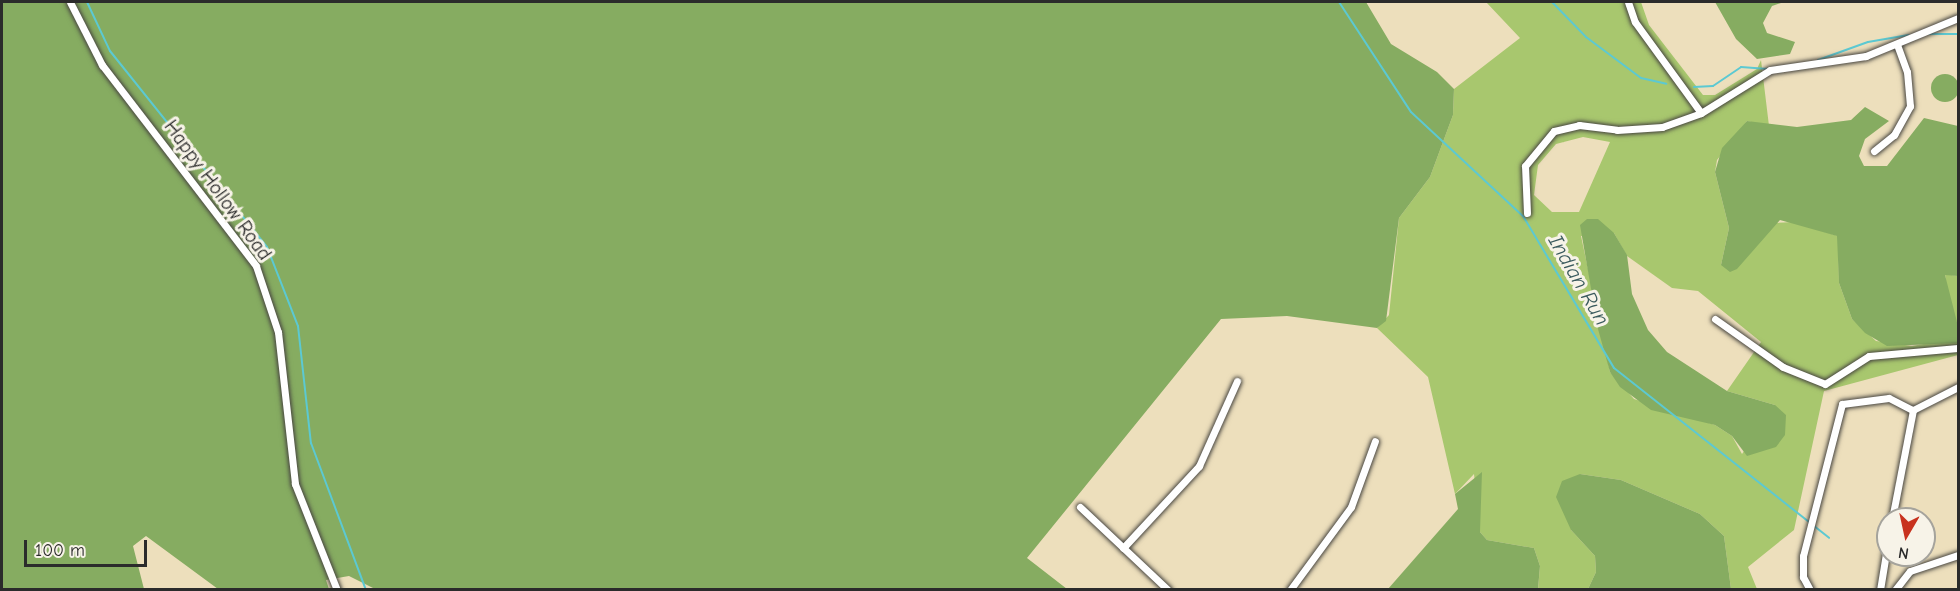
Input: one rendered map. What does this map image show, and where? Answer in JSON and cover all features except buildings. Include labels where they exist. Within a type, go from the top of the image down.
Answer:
[{"type":"street","name":"Happy Hollow Road","points":[[70,2],[102,65],[256,266],[278,332],[295,484],[337,590]]},
{"type":"street","points":[[1628,2],[1635,22],[1701,112]]},
{"type":"street","points":[[1527,213],[1526,166],[1554,131],[1579,125],[1639,131],[1701,112],[1770,70],[1848,60],[1897,45],[1959,18]]},
{"type":"street","points":[[1875,151],[1894,135],[1910,106],[1907,72],[1897,45]]},
{"type":"street","points":[[1715,320],[1783,367],[1825,384],[1869,356],[1959,348]]},
{"type":"street","points":[[1123,548],[1199,466],[1236,381]]},
{"type":"street","points":[[1913,410],[1959,387]]},
{"type":"street","points":[[1810,590],[1803,577],[1803,556],[1842,404],[1889,398],[1913,410]]},
{"type":"street","points":[[1894,507],[1913,410]]},
{"type":"street","points":[[1290,590],[1351,507],[1375,441]]},
{"type":"street","points":[[1080,507],[1168,590]]},
{"type":"street","points":[[1895,590],[1910,571],[1959,555]]},
{"type":"street","points":[[1880,590],[1884,567]]},
{"type":"green space","points":[[2,2],[1366,2],[1391,44],[1437,72],[1454,89],[1453,115],[1430,177],[1399,218],[1386,321],[1377,328],[1287,316],[1221,319],[1027,558],[1067,589],[377,590],[349,576],[326,580],[329,589],[218,589],[146,536],[133,546],[144,589],[2,589]]},
{"type":"green space","points":[[1486,2],[1641,2],[1649,25],[1703,95],[1715,95],[1757,69],[1761,60],[1769,126],[1747,121],[1717,160],[1715,172],[1729,228],[1721,265],[1775,223],[1794,222],[1838,236],[1839,283],[1852,319],[1876,341],[1912,346],[1958,338],[1958,355],[1824,391],[1794,530],[1748,567],[1757,589],[1731,589],[1724,536],[1700,514],[1621,480],[1580,474],[1571,530],[1595,556],[1596,572],[1588,589],[1538,590],[1540,566],[1534,548],[1487,540],[1480,532],[1474,474],[1455,494],[1428,377],[1377,328],[1389,315],[1399,218],[1430,177],[1453,115],[1454,89],[1520,38]],"holes":[[[1583,137],[1610,142],[1579,212],[1552,212],[1534,195],[1538,165],[1556,144]],[[1614,233],[1627,256],[1672,288],[1698,291],[1761,342],[1727,391],[1775,405],[1742,454],[1732,436],[1715,425],[1634,399],[1610,372],[1581,236]]]},
{"type":"green space","points":[[1715,2],[1784,2],[1772,6],[1763,23],[1767,33],[1795,42],[1790,54],[1757,59],[1736,39]]},
{"type":"green space","points":[[1945,74],[1955,78],[1959,88],[1955,98],[1945,102],[1935,98],[1931,88],[1935,78]]},
{"type":"green space","points":[[1865,107],[1889,121],[1865,139],[1859,156],[1864,166],[1887,166],[1924,118],[1958,126],[1958,276],[1945,275],[1958,326],[1957,343],[1887,346],[1865,333],[1852,319],[1839,283],[1837,236],[1780,220],[1737,269],[1730,272],[1721,265],[1729,228],[1715,172],[1722,148],[1747,121],[1797,127],[1851,120]]},
{"type":"green space","points":[[1587,219],[1598,219],[1614,233],[1627,255],[1632,294],[1648,330],[1667,352],[1727,391],[1775,405],[1786,415],[1785,435],[1776,447],[1747,456],[1732,436],[1715,425],[1651,410],[1620,387],[1610,372],[1598,329],[1580,225]]},
{"type":"green space","points":[[1945,274],[1958,276],[1958,326],[1949,303]]},
{"type":"green space","points":[[1482,472],[1480,532],[1487,540],[1534,548],[1540,566],[1538,589],[1388,589],[1458,509],[1455,494]]},
{"type":"green space","points":[[1580,474],[1621,480],[1700,514],[1724,536],[1731,589],[1588,589],[1596,572],[1595,556],[1571,530],[1556,497],[1562,481]]},
{"type":"waterway","points":[[87,2],[110,51],[267,247],[298,326],[311,443],[366,590]]},
{"type":"waterway","name":"Indian Run","points":[[1339,2],[1411,112],[1523,216],[1614,368],[1829,538]]},
{"type":"waterway","points":[[1552,2],[1586,37],[1641,78],[1666,84]]},
{"type":"waterway","points":[[1925,34],[1958,34]]},
{"type":"waterway","points":[[1818,60],[1868,42],[1908,35]]},
{"type":"waterway","points":[[1694,87],[1713,86],[1741,67],[1768,69]]},
{"type":"waterway","points":[[1776,72],[1799,68]]}]
